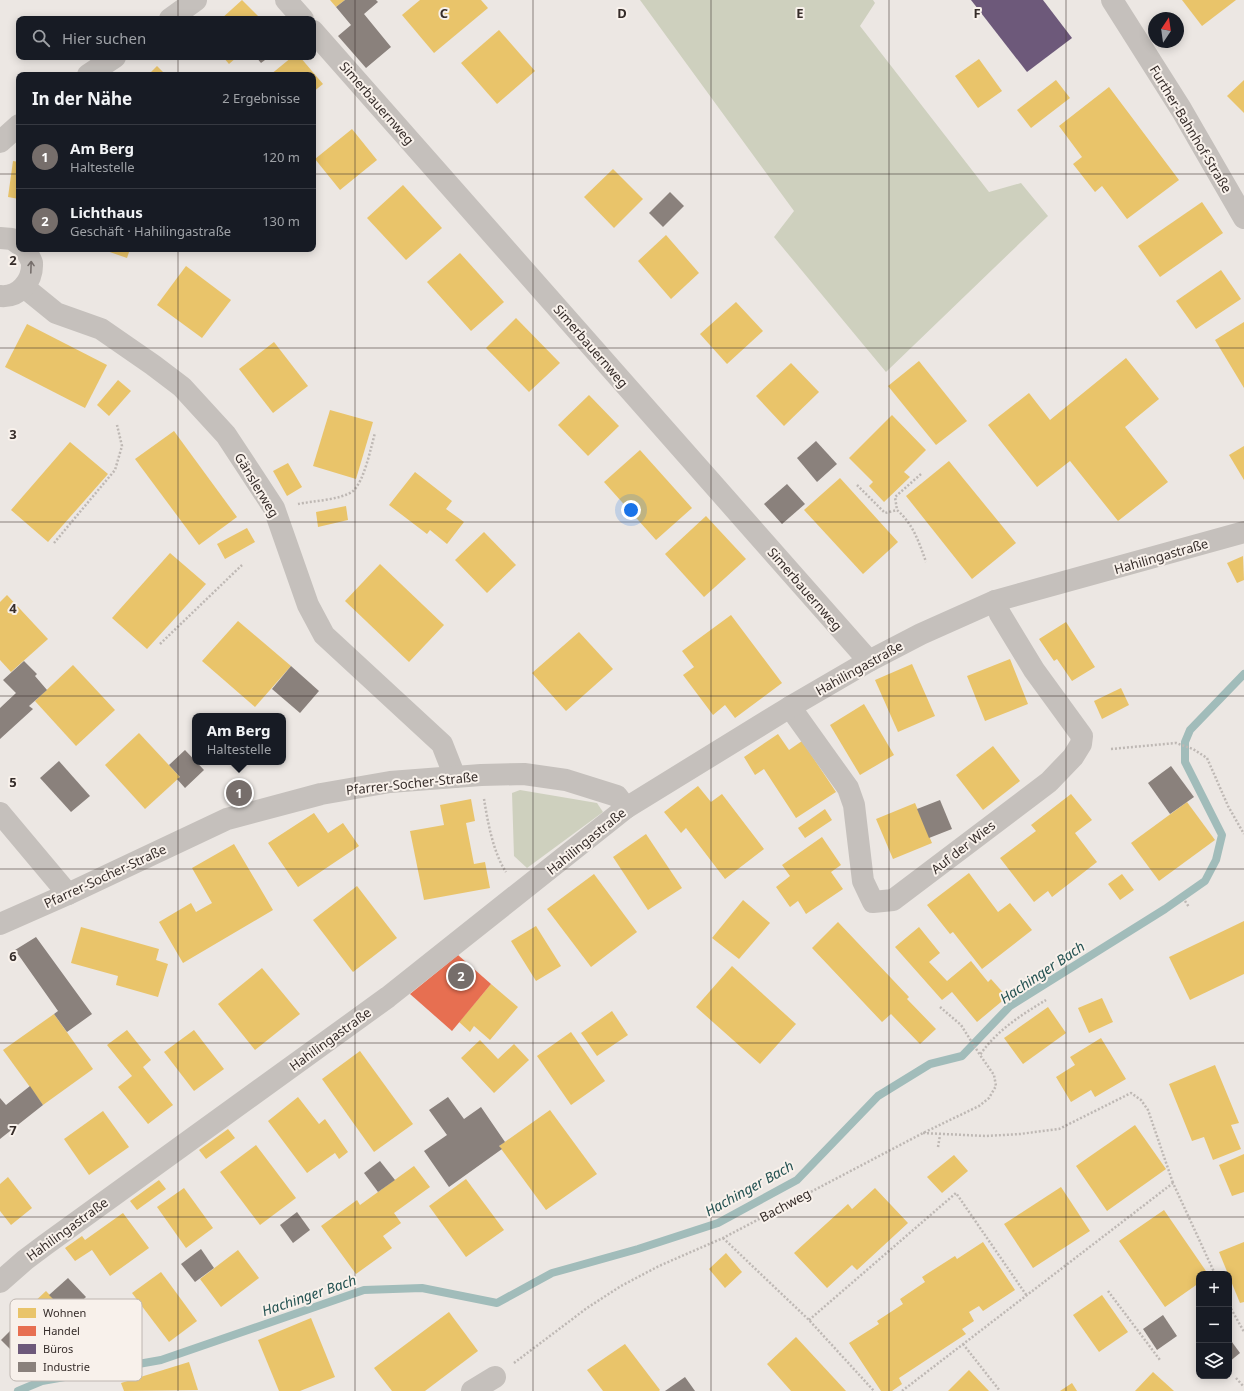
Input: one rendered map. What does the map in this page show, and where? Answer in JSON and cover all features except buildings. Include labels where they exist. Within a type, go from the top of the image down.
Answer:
[{"type":"street","points":[[174,16],[196,0]]},
{"type":"street","points":[[286,0],[300,16]]},
{"type":"street","name":"Further-Bahnhof-Straße","points":[[1112,0],[1180,109],[1244,218]]},
{"type":"street","name":"Simerbauernweg","points":[[316,34],[869,661]]},
{"type":"street","points":[[92,72],[110,60]]},
{"type":"street","points":[[0,142],[16,128]]},
{"type":"street","points":[[0,238],[12,239],[16,242]]},
{"type":"street","points":[[0,296],[13,295],[24,287],[30,277],[32,262],[27,252]]},
{"type":"street","name":"Gänslerweg","points":[[24,287],[56,313],[102,329],[182,387],[226,435],[274,508],[308,605],[324,635],[442,744],[455,777]]},
{"type":"street","name":"Hahilingastraße","points":[[0,1282],[44,1245],[388,997],[521,893],[626,808],[790,707],[869,661],[921,634],[996,602],[1244,532]]},
{"type":"street","name":"Auf der Wies","points":[[790,707],[848,788],[854,805],[862,881],[873,902],[893,900],[1049,782],[1073,757],[1081,744],[1082,736],[1034,670],[1000,614],[996,602]]},
{"type":"street","name":"Pfarrer-Socher-Straße","points":[[0,924],[68,894],[226,819],[321,794],[390,782],[481,775],[524,774],[566,780],[617,796],[626,808]]},
{"type":"street","points":[[0,813],[68,894]]},
{"type":"street","points":[[472,1391],[495,1377]]},
{"type":"path","points":[[54,543],[115,470],[122,446],[117,424]]},
{"type":"path","points":[[274,508],[342,496],[353,491],[359,484],[375,433]]},
{"type":"path","points":[[920,474],[895,497],[897,510],[906,517],[916,533],[926,562]]},
{"type":"path","points":[[856,485],[885,512],[897,510]]},
{"type":"path","points":[[160,644],[242,565]]},
{"type":"path","points":[[1111,749],[1176,743],[1193,749],[1207,758],[1226,801],[1244,834]]},
{"type":"path","points":[[481,775],[487,820],[501,864],[521,893]]},
{"type":"path","points":[[1185,902],[1189,907]]},
{"type":"path","points":[[980,1055],[987,1044],[1021,1015],[1046,1000]]},
{"type":"path","name":"Bachweg","points":[[495,1377],[587,1308],[621,1286],[659,1266],[723,1238],[923,1132],[979,1106],[989,1098],[996,1086],[994,1075],[976,1051],[961,1025],[940,1007]]},
{"type":"path","points":[[923,1132],[940,1135],[1020,1134],[1059,1129],[1131,1093],[1141,1100],[1148,1110],[1173,1183],[1214,1271]]},
{"type":"path","points":[[938,1147],[940,1135]]},
{"type":"path","points":[[902,1391],[1173,1183]]},
{"type":"path","points":[[809,1320],[956,1193],[1027,1296]]},
{"type":"path","points":[[723,1238],[809,1320],[874,1391]]},
{"type":"path","points":[[1108,1290],[1160,1360]]},
{"type":"path","points":[[1230,1307],[1244,1332]]},
{"type":"path","points":[[963,1344],[1000,1391]]},
{"type":"path","points":[[1236,1378],[1244,1387]]},
{"type":"green space","points":[[640,0],[873,0],[875,3],[860,26],[989,192],[1021,183],[1048,216],[886,372],[774,237],[794,211]]},
{"type":"green space","points":[[520,790],[597,803],[603,812],[527,868],[514,856],[512,793]]},
{"type":"waterway","name":"Hachinger Bach","points":[[142,1363],[161,1360],[364,1290],[422,1288],[497,1303],[552,1273],[638,1249],[718,1223],[797,1180],[878,1096],[930,1064],[962,1056],[1010,1006],[1165,909],[1205,881],[1216,860],[1222,835],[1185,762],[1185,742],[1190,730],[1244,674]]},
{"type":"waterway","name":"Hachinger Bach","points":[[18,1391],[42,1381]]},
{"type":"place","name":"Am Berg","points":[[239,793]]},
{"type":"place","name":"Lichthaus","points":[[461,976]]}]
